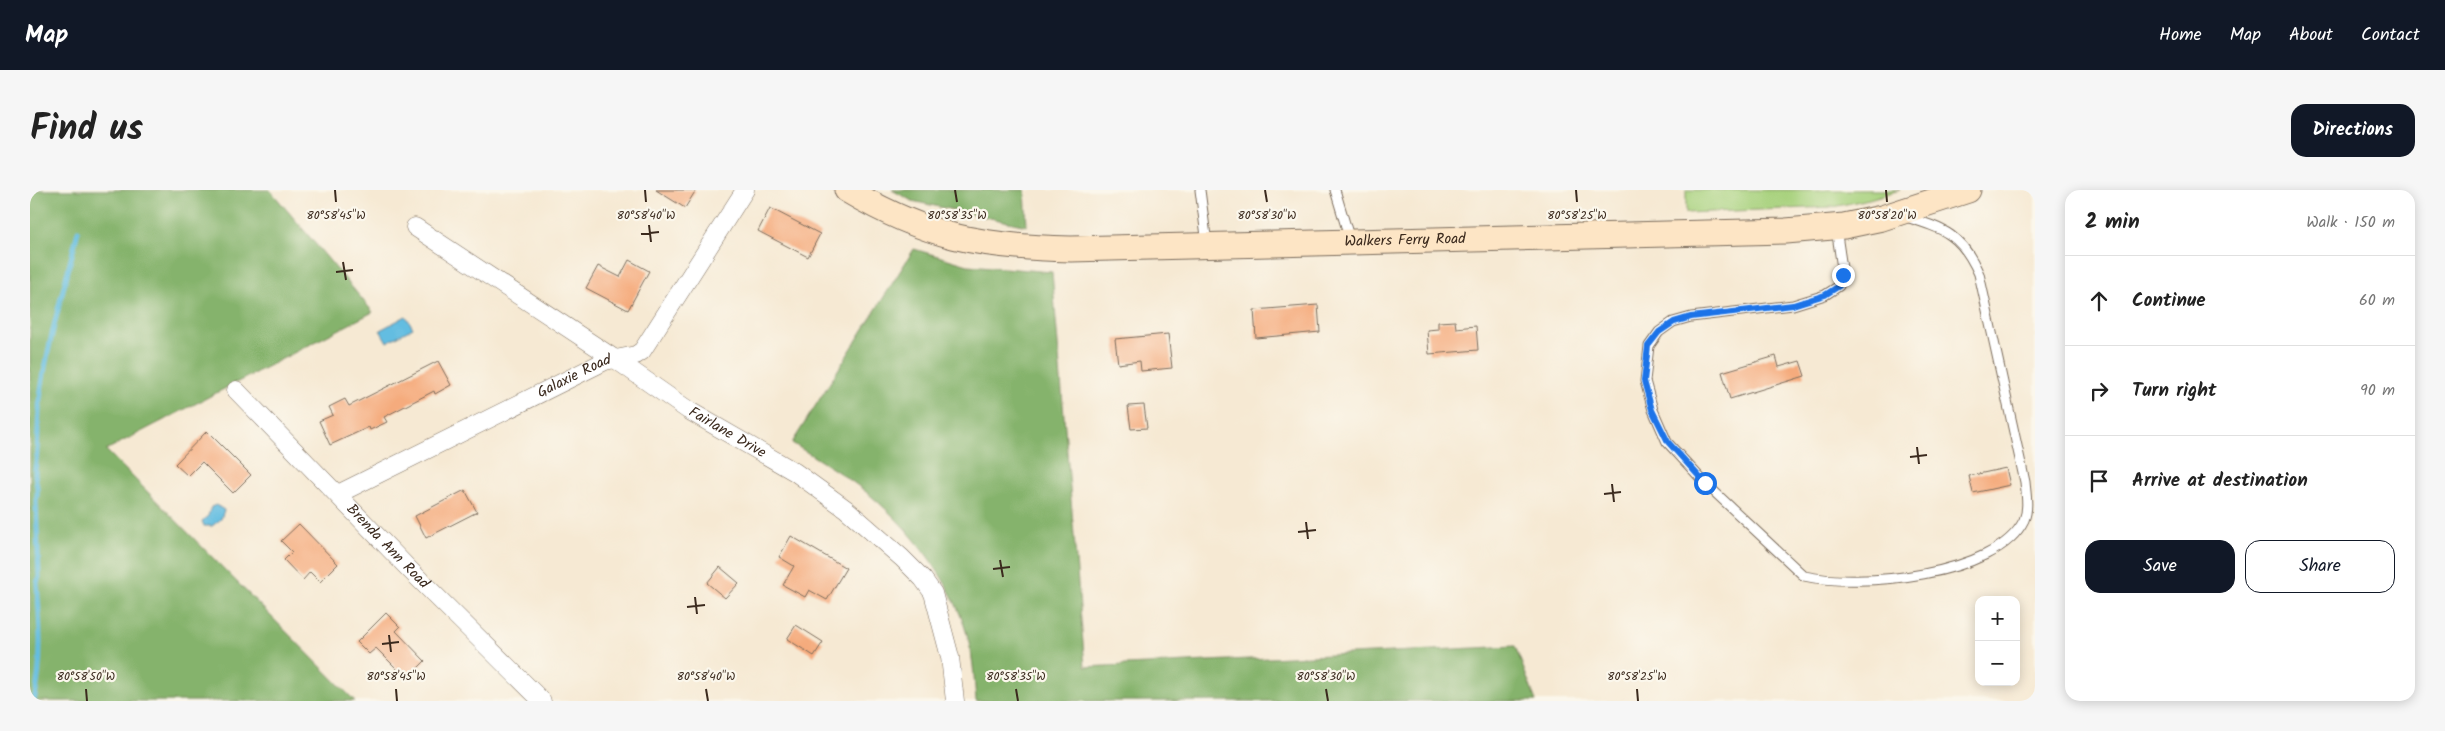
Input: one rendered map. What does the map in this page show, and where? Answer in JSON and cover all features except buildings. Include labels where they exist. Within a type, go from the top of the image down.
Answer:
[{"type":"street","name":"Galaxie Road","points":[[338,494],[605,361],[636,355],[647,344],[745,190]]},
{"type":"street","name":"Walkers Ferry Road","points":[[847,190],[896,217],[942,235],[977,243],[1016,248],[1071,249],[1786,231],[1836,227],[1896,214],[1968,190]]},
{"type":"street","name":"Fairlane Drive","points":[[415,227],[615,359],[688,410],[795,472],[846,509],[923,579],[933,593],[950,657],[955,701]]},
{"type":"street","name":"Brenda Ann Road","points":[[236,390],[542,701]]},
{"type":"lane","points":[[1200,190],[1208,247]]},
{"type":"lane","points":[[1335,190],[1350,242]]},
{"type":"lane","points":[[1836,227],[1843,275],[1839,286],[1825,295],[1793,305],[1691,317],[1674,322],[1659,332],[1648,346],[1644,381],[1652,410],[1668,442],[1712,490],[1804,576],[1824,581],[1902,579],[1969,563],[1992,550],[2020,526],[2027,509],[2025,482],[1978,274],[1971,257],[1960,241],[1940,229],[1896,214]]},
{"type":"green space","points":[[30,190],[270,190],[373,312],[106,450],[355,701],[30,701]]},
{"type":"green space","points":[[892,190],[1025,190],[1027,226],[912,201]]},
{"type":"green space","points":[[1686,190],[1900,190],[1833,207],[1686,213]]},
{"type":"green space","points":[[914,249],[968,265],[1052,272],[1085,667],[1515,646],[1536,701],[976,701],[973,663],[967,634],[956,604],[932,563],[903,526],[886,509],[843,475],[792,443]]},
{"type":"water","points":[[406,316],[413,328],[387,342],[380,330]]},
{"type":"water","points":[[216,505],[224,510],[221,519],[212,526],[204,526],[202,521],[208,516],[211,507]]},
{"type":"waterway","points":[[34,701],[39,672],[40,642],[35,474],[40,401],[44,371],[78,231]]},
{"type":"route","points":[[1705,483],[1668,442],[1652,410],[1644,381],[1648,346],[1659,332],[1674,322],[1691,317],[1793,305],[1825,295],[1839,286],[1843,275]]}]
